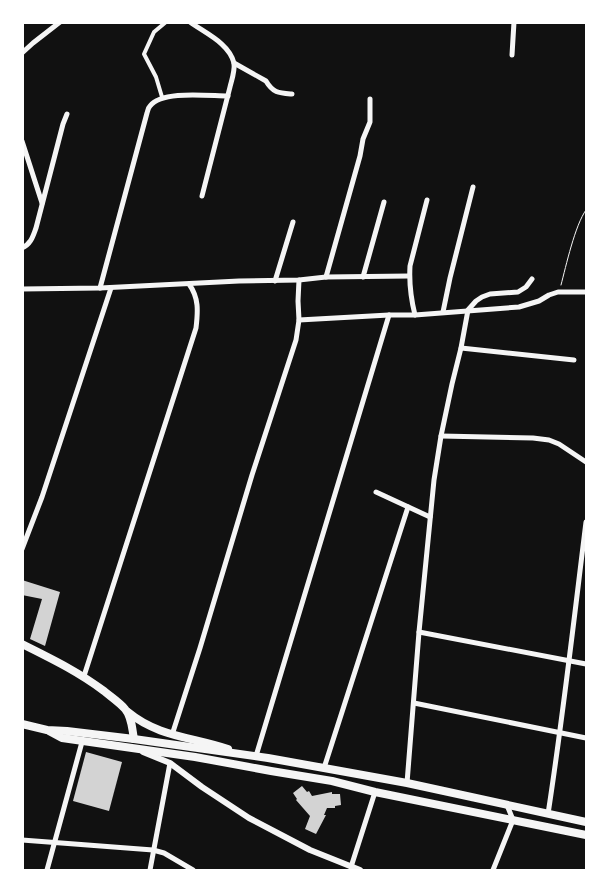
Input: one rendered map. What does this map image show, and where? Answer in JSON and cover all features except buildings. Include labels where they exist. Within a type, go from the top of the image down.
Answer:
[{"type":"main road","points":[[22,644],[84,676],[112,697],[135,718],[158,730],[247,755]]},
{"type":"main road","points":[[126,710],[131,720],[133,743]]},
{"type":"main road","points":[[22,724],[47,730],[67,730],[195,757],[332,781],[375,792],[586,835]]},
{"type":"main road","points":[[47,730],[62,738],[82,742],[133,743],[256,756],[406,783],[586,822]]},
{"type":"street","points":[[22,53],[60,22]]},
{"type":"street","points":[[162,97],[156,77],[144,54],[154,32],[166,22]]},
{"type":"street","points":[[190,22],[220,42],[230,54],[234,63],[228,96],[202,196]]},
{"type":"street","points":[[512,55],[514,22]]},
{"type":"street","points":[[234,63],[266,81],[277,93],[292,94]]},
{"type":"street","points":[[100,288],[146,113],[150,105],[162,97],[172,95],[228,96]]},
{"type":"street","points":[[326,277],[360,156],[363,139],[370,122],[370,99]]},
{"type":"street","points":[[22,248],[31,241],[36,228],[63,124],[68,114]]},
{"type":"street","points":[[22,141],[43,203]]},
{"type":"street","points":[[443,312],[473,187]]},
{"type":"street","points":[[415,315],[409,276],[411,260],[426,200]]},
{"type":"street","points":[[363,277],[384,202]]},
{"type":"street","points":[[275,281],[293,222]]},
{"type":"street","points":[[22,289],[111,288],[239,281],[299,280],[326,277],[409,276]]},
{"type":"street","points":[[406,783],[430,516],[441,436],[468,310],[476,301],[490,294],[518,292],[526,287],[532,279]]},
{"type":"street","points":[[172,735],[252,475],[296,340],[299,320],[299,280]]},
{"type":"street","points":[[84,676],[196,328],[198,308],[194,292],[189,284]]},
{"type":"street","points":[[22,549],[42,497],[111,288]]},
{"type":"street","points":[[299,320],[415,315],[519,307],[540,301],[558,292],[586,292]]},
{"type":"street","points":[[256,756],[390,315]]},
{"type":"street","points":[[461,348],[574,360]]},
{"type":"street","points":[[441,436],[549,440],[559,444],[586,462]]},
{"type":"street","points":[[376,492],[430,516]]},
{"type":"street","points":[[324,768],[408,507]]},
{"type":"street","points":[[548,814],[586,522]]},
{"type":"street","points":[[419,632],[586,664]]},
{"type":"street","points":[[414,703],[586,738]]},
{"type":"street","points":[[47,870],[82,742]]},
{"type":"street","points":[[133,743],[170,763],[248,818],[310,850],[356,869],[375,792]]},
{"type":"street","points":[[150,870],[170,763]]},
{"type":"street","points":[[493,870],[513,820],[507,805]]},
{"type":"street","points":[[22,840],[153,850],[164,853],[193,870]]},
{"type":"path","points":[[558,292],[576,232],[586,210]]}]
